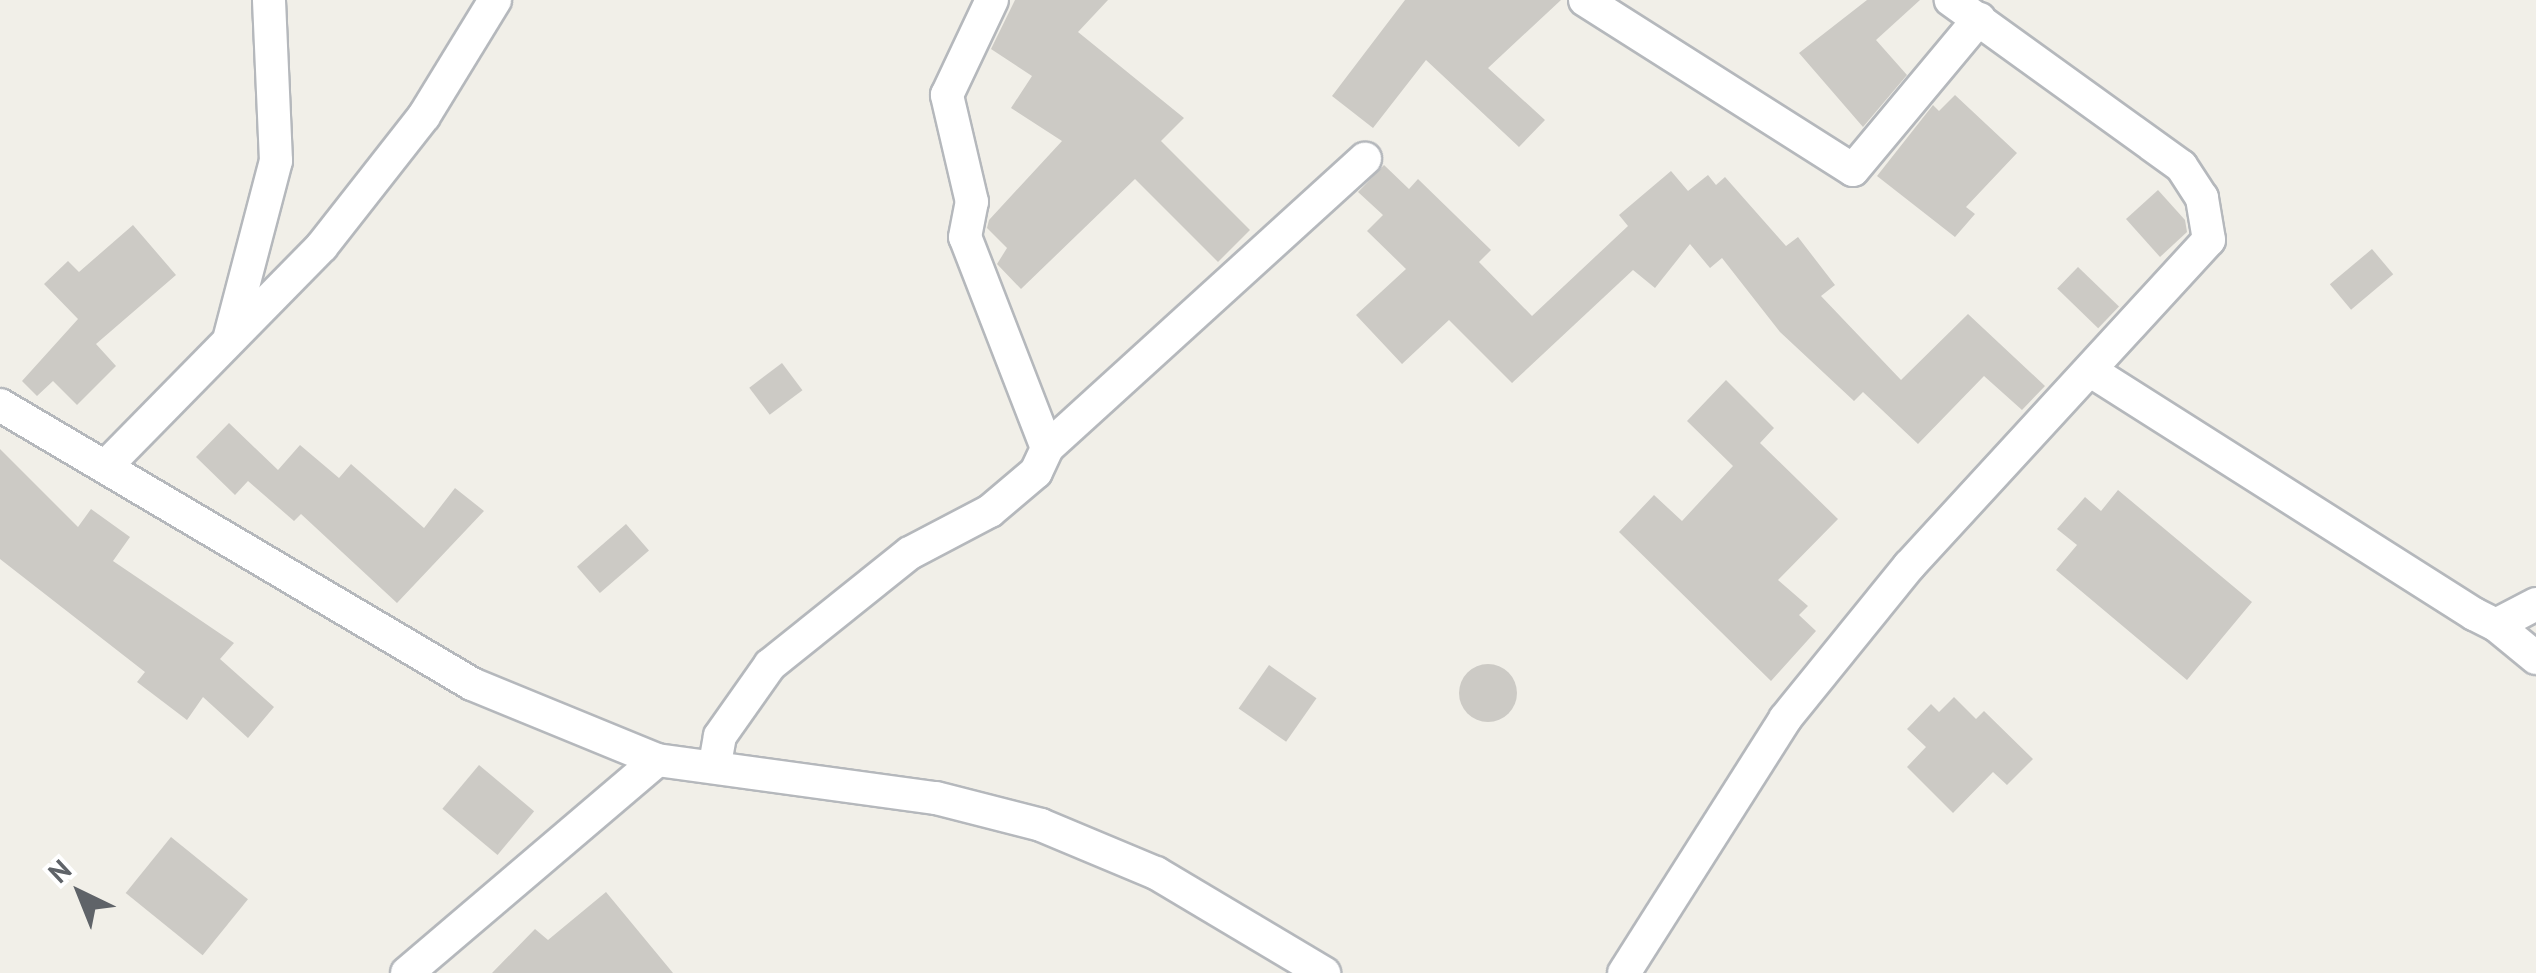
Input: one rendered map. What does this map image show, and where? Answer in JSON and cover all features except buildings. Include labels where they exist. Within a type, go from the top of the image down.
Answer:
[{"type":"street","points":[[228,341],[276,161],[269,0]]},
{"type":"street","points":[[106,466],[345,217],[424,116],[495,0]]},
{"type":"street","points":[[992,0],[947,95],[972,202],[965,236],[1046,448]]},
{"type":"street","points":[[1585,0],[1852,170],[1978,19]]},
{"type":"street","points":[[1624,973],[1785,719],[1909,566],[2208,240],[2202,198],[2181,166],[2148,138],[1951,0]]},
{"type":"street","points":[[715,764],[720,736],[770,664],[910,552],[990,512],[1036,472],[1046,448],[1365,159]]},
{"type":"street","points":[[2091,371],[2325,524],[2496,625],[2536,658]]},
{"type":"street","points":[[0,405],[472,684],[657,760],[715,764],[936,798],[1041,825],[1156,873],[1283,961],[1324,973]]},
{"type":"street","points":[[2496,625],[2536,604]]},
{"type":"street","points":[[408,973],[657,760]]}]
